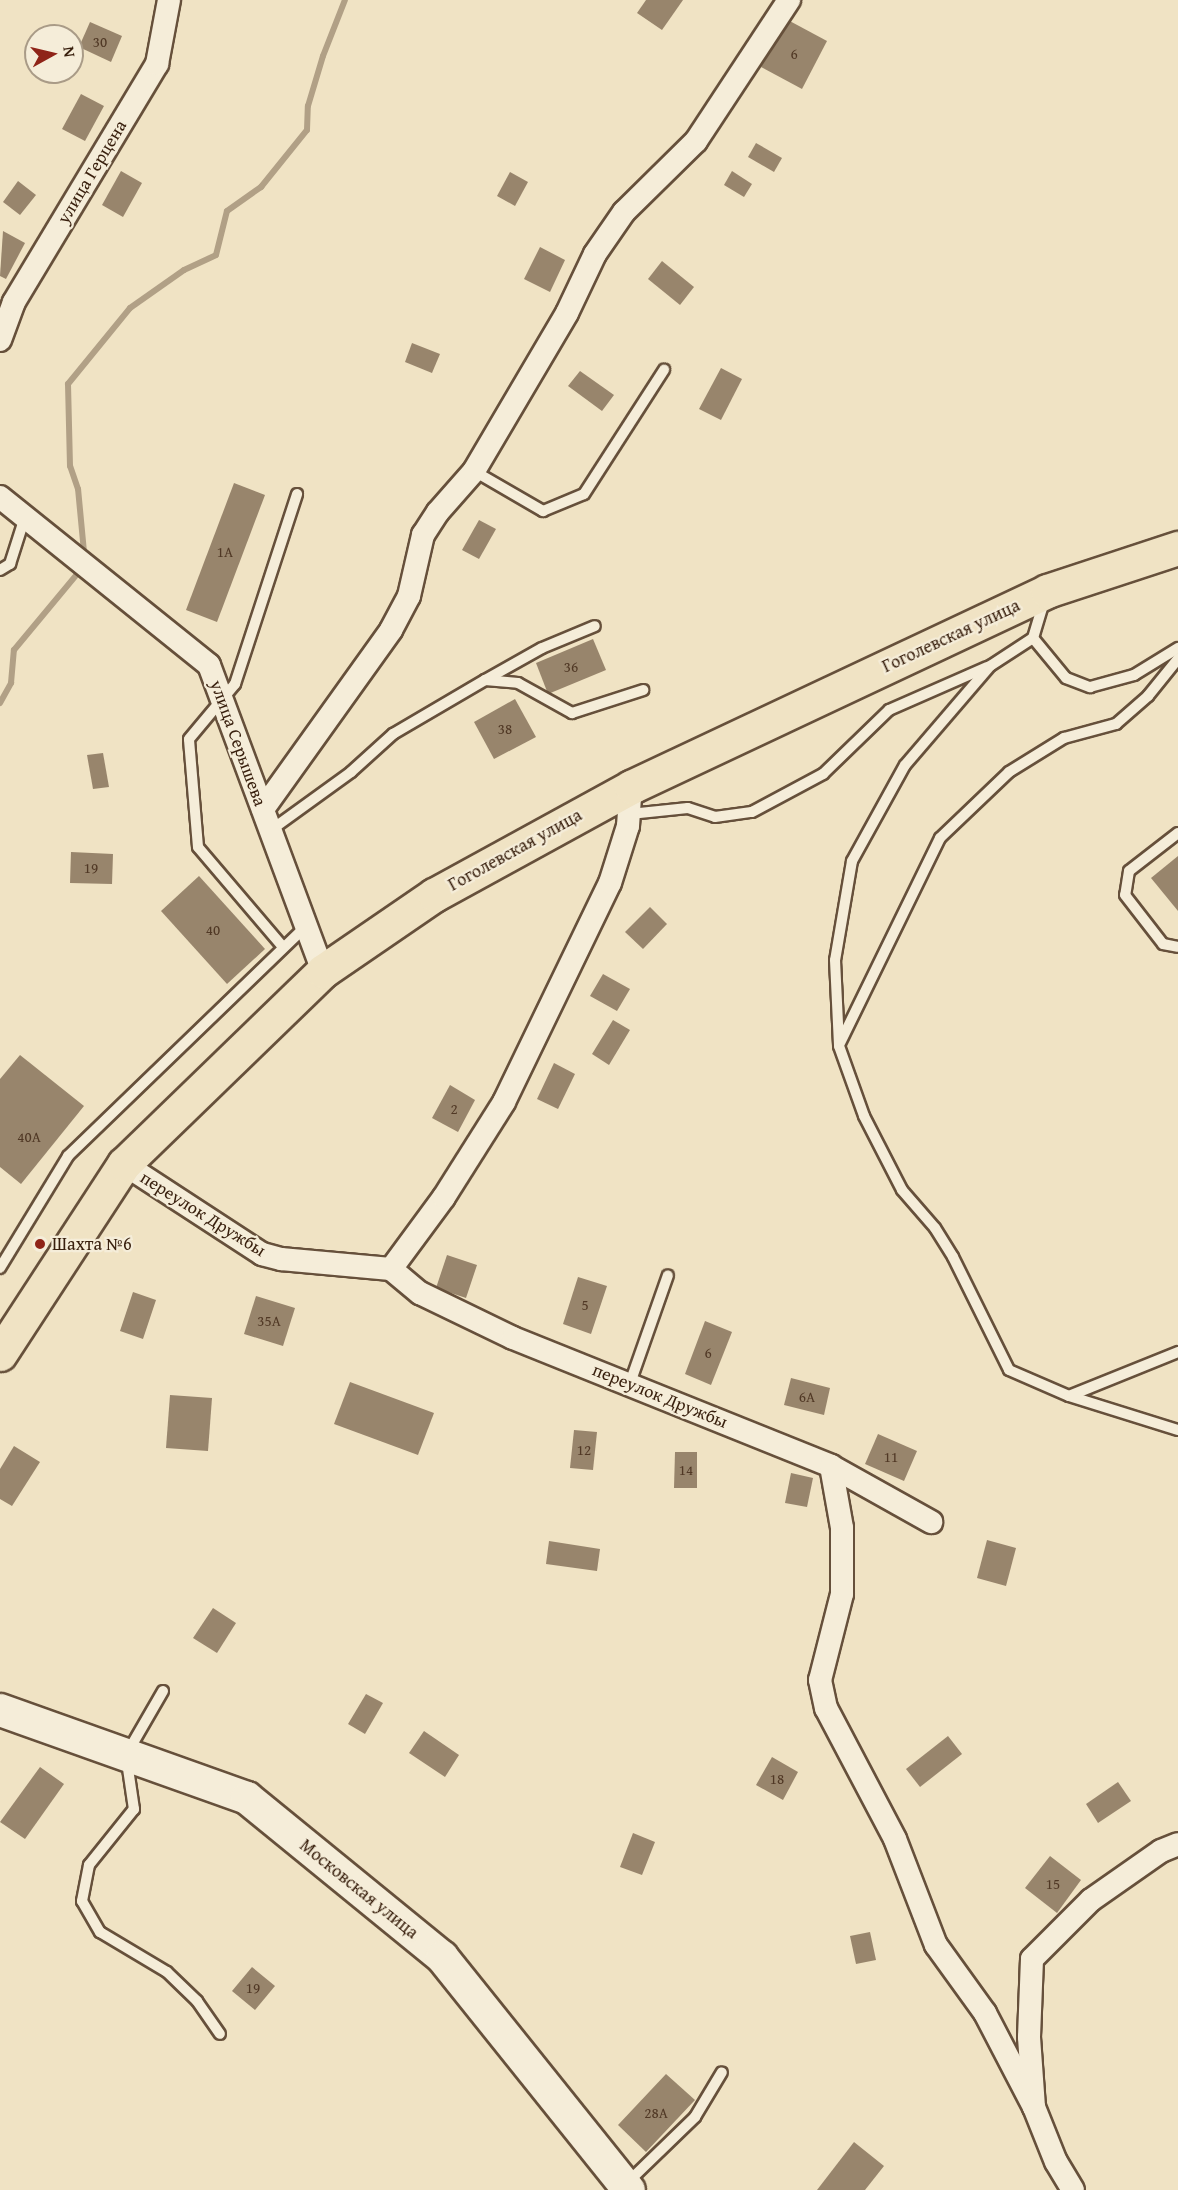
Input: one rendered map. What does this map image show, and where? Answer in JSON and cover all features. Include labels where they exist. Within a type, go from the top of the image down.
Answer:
[{"type":"main road","name":"Гоголевская улица","points":[[0,1353],[124,1164],[323,971],[434,895],[631,800],[1047,591],[1178,548]]},
{"type":"street","name":"улица Герцена","points":[[0,340],[14,302],[156,64],[169,0]]},
{"type":"street","points":[[267,819],[391,630],[409,596],[423,535],[438,512],[474,471],[567,313],[595,254],[624,212],[696,141],[789,0]]},
{"type":"street","name":"улица Серышева","points":[[0,497],[209,665],[323,971]]},
{"type":"street","points":[[391,1269],[444,1197],[504,1102],[610,883],[631,800]]},
{"type":"street","name":"переулок Дружбы","points":[[124,1164],[262,1254],[281,1259],[391,1269],[420,1293],[513,1338],[630,1383],[831,1466],[931,1522]]},
{"type":"street","points":[[831,1466],[842,1528],[842,1594],[820,1680],[826,1708],[895,1839],[936,1945],[985,2013],[1034,2107],[1056,2162],[1073,2190]]},
{"type":"street","name":"Московская улица","points":[[0,1710],[247,1798],[442,1957],[627,2187]]},
{"type":"street","points":[[1034,2107],[1029,2037],[1032,1959],[1092,1900],[1161,1851],[1178,1844]]},
{"type":"lane","points":[[474,471],[543,511],[584,494],[664,370]]},
{"type":"lane","points":[[283,947],[198,847],[189,739],[235,684],[297,494]]},
{"type":"lane","points":[[0,570],[10,564],[25,517]]},
{"type":"lane","points":[[631,800],[688,808],[715,818],[752,812],[823,774],[889,710],[990,666],[1033,638],[1047,591]]},
{"type":"lane","points":[[267,819],[351,772],[393,734],[542,648],[595,626]]},
{"type":"lane","points":[[1033,638],[1066,678],[1090,687],[1134,675],[1178,648]]},
{"type":"lane","points":[[838,1046],[940,838],[1009,772],[1064,738],[1116,724],[1148,696],[1178,659]]},
{"type":"lane","points":[[990,666],[905,765],[852,861],[835,960],[838,1046],[864,1116],[902,1190],[953,1257],[1009,1370],[1069,1396],[1178,1431]]},
{"type":"lane","points":[[485,680],[518,683],[572,713],[643,690]]},
{"type":"lane","points":[[1178,833],[1129,871],[1125,895],[1163,944],[1178,947]]},
{"type":"lane","points":[[0,1268],[9,1248],[69,1156],[306,926]]},
{"type":"lane","points":[[630,1383],[668,1275]]},
{"type":"lane","points":[[1069,1396],[1178,1352]]},
{"type":"lane","points":[[163,1691],[126,1755],[134,1809],[89,1865],[82,1901],[100,1932],[166,1972],[197,2001],[220,2034]]},
{"type":"lane","points":[[627,2187],[695,2117],[722,2072]]},
{"type":"building","points":[[646,0],[683,0],[662,30],[637,13]]},
{"type":"building","points":[[786,19],[827,41],[802,89],[761,67]]},
{"type":"building","points":[[90,22],[122,36],[111,62],[84,49],[84,36]]},
{"type":"building","points":[[81,94],[104,106],[85,141],[62,129]]},
{"type":"building","points":[[756,143],[782,158],[774,172],[748,157]]},
{"type":"building","points":[[121,171],[142,183],[123,217],[102,205]]},
{"type":"building","points":[[732,171],[752,184],[744,197],[724,185]]},
{"type":"building","points":[[510,172],[528,182],[515,206],[497,196]]},
{"type":"building","points":[[18,181],[36,195],[20,215],[3,202]]},
{"type":"building","points":[[3,231],[25,243],[6,279],[0,276]]},
{"type":"building","points":[[540,247],[565,260],[550,292],[524,279]]},
{"type":"building","points":[[662,261],[694,287],[680,305],[648,279]]},
{"type":"building","points":[[412,343],[440,354],[432,373],[405,362]]},
{"type":"building","points":[[721,368],[742,379],[721,420],[699,409]]},
{"type":"building","points":[[580,371],[614,395],[602,411],[568,386]]},
{"type":"building","points":[[234,483],[265,495],[217,622],[186,610]]},
{"type":"building","points":[[479,520],[496,529],[479,559],[462,550]]},
{"type":"building","points":[[593,639],[606,670],[548,694],[536,663]]},
{"type":"building","points":[[515,699],[536,737],[494,759],[474,722]]},
{"type":"building","points":[[103,753],[109,787],[93,789],[87,755]]},
{"type":"building","points":[[71,852],[113,854],[112,884],[70,883]]},
{"type":"building","points":[[1178,856],[1178,911],[1151,878]]},
{"type":"building","points":[[199,876],[265,949],[227,984],[161,911]]},
{"type":"building","points":[[650,907],[667,924],[643,949],[625,932]]},
{"type":"building","points":[[603,974],[630,989],[617,1011],[590,996]]},
{"type":"building","points":[[613,1020],[630,1030],[609,1065],[592,1054]]},
{"type":"building","points":[[20,1055],[84,1106],[21,1184],[0,1167],[0,1079]]},
{"type":"building","points":[[554,1063],[575,1074],[558,1109],[537,1099]]},
{"type":"building","points":[[450,1085],[475,1100],[458,1132],[432,1118]]},
{"type":"building","points":[[447,1255],[477,1265],[466,1298],[436,1288]]},
{"type":"building","points":[[578,1277],[607,1286],[591,1334],[563,1324]]},
{"type":"building","points":[[133,1292],[156,1300],[143,1339],[120,1331]]},
{"type":"building","points":[[256,1296],[295,1308],[283,1346],[244,1334]]},
{"type":"building","points":[[705,1321],[732,1332],[711,1385],[685,1374]]},
{"type":"building","points":[[791,1378],[830,1388],[824,1415],[784,1405]]},
{"type":"building","points":[[350,1382],[434,1413],[418,1455],[334,1424]]},
{"type":"building","points":[[170,1395],[212,1398],[208,1451],[166,1448]]},
{"type":"building","points":[[574,1430],[597,1432],[593,1470],[570,1468]]},
{"type":"building","points":[[878,1434],[917,1451],[904,1481],[865,1464]]},
{"type":"building","points":[[14,1446],[40,1462],[12,1506],[0,1499],[0,1469]]},
{"type":"building","points":[[675,1452],[697,1452],[697,1488],[674,1488]]},
{"type":"building","points":[[791,1473],[813,1478],[807,1507],[785,1503]]},
{"type":"building","points":[[987,1540],[1016,1548],[1006,1586],[977,1578]]},
{"type":"building","points":[[549,1541],[600,1549],[597,1571],[546,1564]]},
{"type":"building","points":[[213,1608],[236,1623],[217,1653],[193,1638]]},
{"type":"building","points":[[366,1694],[383,1703],[365,1734],[348,1724]]},
{"type":"building","points":[[424,1731],[459,1755],[445,1777],[409,1753]]},
{"type":"building","points":[[948,1736],[962,1754],[920,1787],[906,1769]]},
{"type":"building","points":[[772,1757],[798,1772],[783,1800],[756,1785]]},
{"type":"building","points":[[40,1767],[64,1784],[25,1839],[0,1822]]},
{"type":"building","points":[[1118,1782],[1131,1801],[1098,1823],[1086,1804]]},
{"type":"building","points":[[633,1833],[655,1842],[642,1875],[620,1867]]},
{"type":"building","points":[[1050,1856],[1081,1880],[1057,1913],[1025,1888]]},
{"type":"building","points":[[870,1932],[876,1960],[856,1964],[850,1936]]},
{"type":"building","points":[[252,1967],[275,1986],[255,2010],[232,1991]]},
{"type":"building","points":[[666,2074],[695,2100],[646,2152],[618,2125]]},
{"type":"building","points":[[854,2142],[884,2166],[865,2190],[817,2190]]},
{"type":"waterway","points":[[84,552],[78,489],[70,466],[68,384],[130,308],[184,270],[216,255],[227,211],[261,187],[307,130],[308,106],[323,56],[345,0]]},
{"type":"waterway","points":[[0,703],[11,683],[14,650],[78,573]]},
{"type":"place","name":"Шахта №6","points":[[40,1244]]}]
